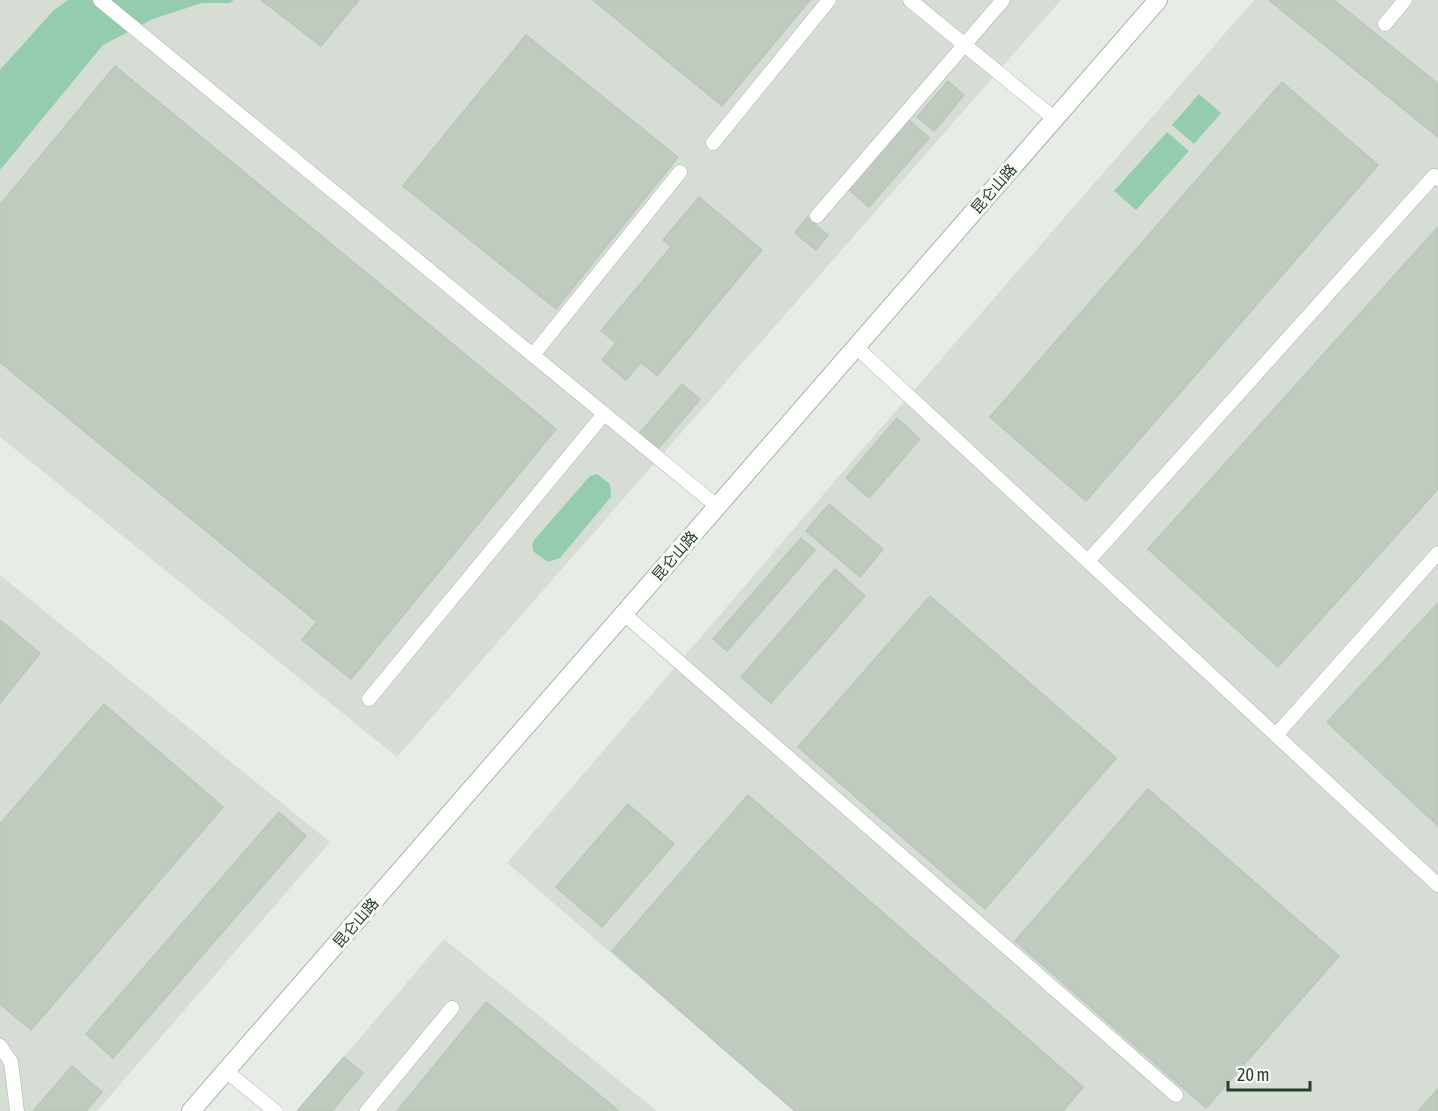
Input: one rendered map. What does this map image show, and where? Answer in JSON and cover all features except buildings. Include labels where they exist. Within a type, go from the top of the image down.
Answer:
[{"type":"street","name":"昆仑山路","points":[[191,1111],[1158,0]]},
{"type":"lane","points":[[100,0],[718,507]]},
{"type":"lane","points":[[712,142],[829,0]]},
{"type":"lane","points":[[910,0],[1055,119]]},
{"type":"lane","points":[[817,216],[1003,0]]},
{"type":"lane","points":[[1385,24],[1405,0]]},
{"type":"lane","points":[[532,355],[680,172]]},
{"type":"lane","points":[[1088,561],[1434,176],[1438,179]]},
{"type":"lane","points":[[856,347],[1438,885]]},
{"type":"lane","points":[[369,699],[604,414]]},
{"type":"lane","points":[[1276,735],[1438,553]]},
{"type":"lane","points":[[624,614],[1176,1095]]},
{"type":"lane","points":[[367,1111],[452,1008]]},
{"type":"lane","points":[[0,1046],[13,1069],[17,1111]]},
{"type":"lane","points":[[226,1071],[275,1111]]},
{"type":"shaded area","points":[[0,0],[1061,0],[397,757],[0,437]]},
{"type":"shaded area","points":[[68,0],[234,0],[230,3],[202,3],[153,19],[103,45],[0,170],[0,70],[53,11]]},
{"type":"shaded area","points":[[1254,0],[1438,0],[1438,1111],[794,1111],[507,863],[827,490]]},
{"type":"shaded area","points":[[1199,94],[1221,113],[1194,144],[1172,125]]},
{"type":"shaded area","points":[[1167,132],[1189,151],[1136,210],[1114,191]]},
{"type":"shaded area","points":[[597,474],[610,484],[611,497],[560,558],[548,562],[534,552],[532,546],[534,540],[590,476]]},
{"type":"shaded area","points":[[0,575],[330,842],[97,1111],[0,1111]]},
{"type":"shaded area","points":[[444,939],[657,1111],[298,1111]]}]
